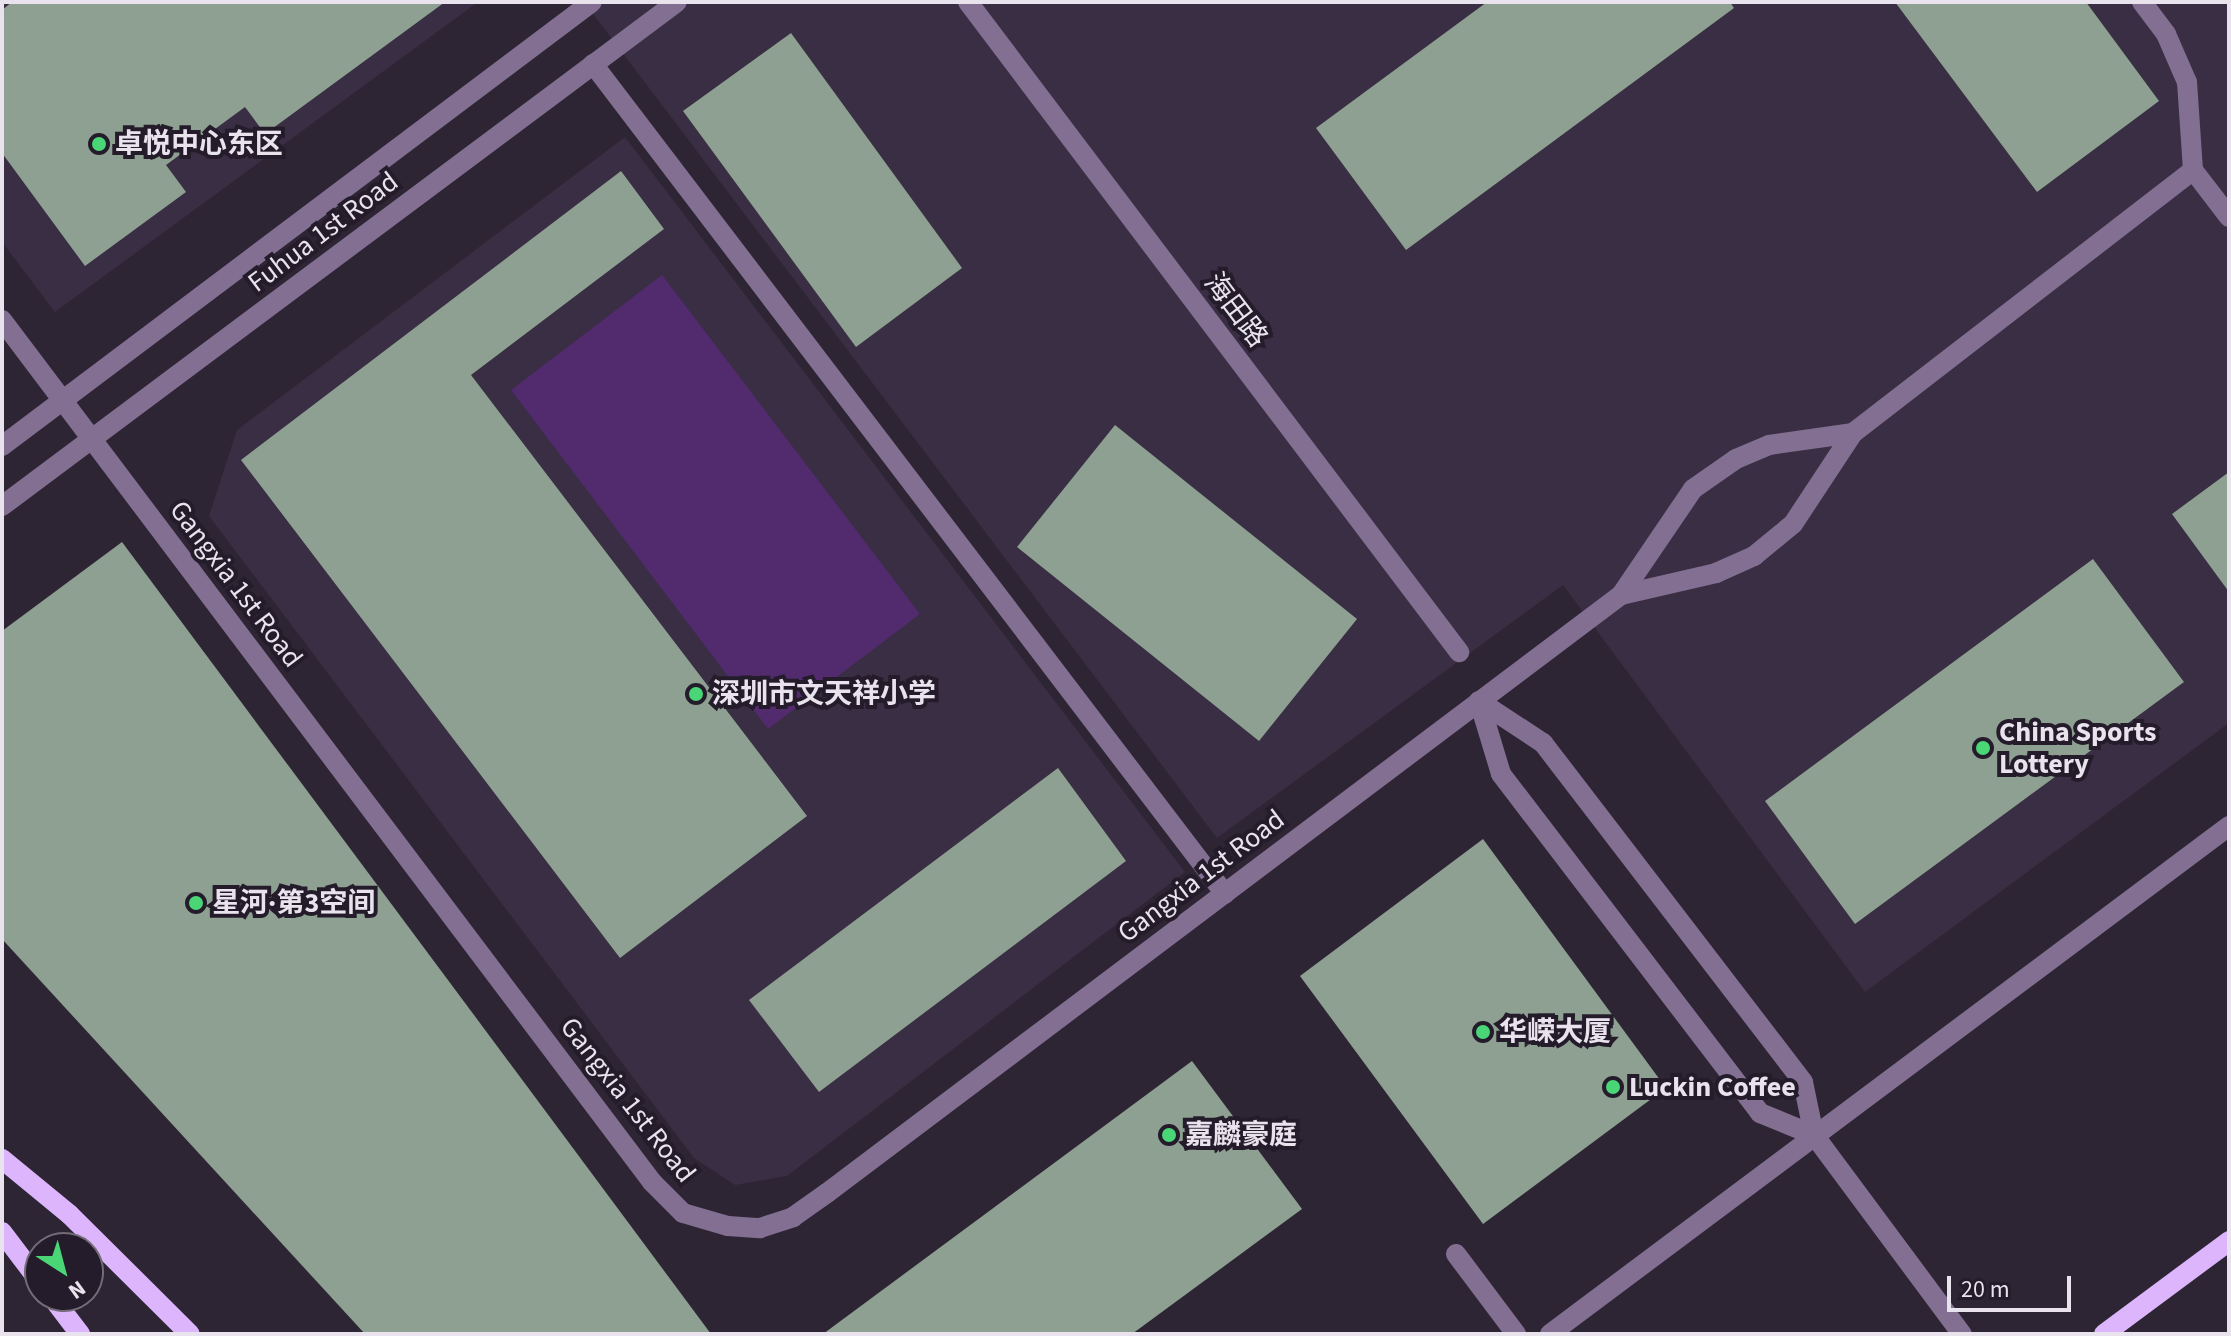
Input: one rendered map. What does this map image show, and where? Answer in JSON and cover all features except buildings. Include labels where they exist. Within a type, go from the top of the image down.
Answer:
[{"type":"main road","points":[[2,1159],[69,1214],[190,1334]]},
{"type":"main road","points":[[2,1232],[24,1261]]},
{"type":"main road","points":[[2104,1334],[2229,1241]]},
{"type":"main road","points":[[63,1312],[80,1334]]},
{"type":"street","name":"Fuhua 1st Road","points":[[2,446],[592,2]]},
{"type":"street","name":"Fuhua 1st Road","points":[[2,506],[677,2]]},
{"type":"street","name":"海田路","points":[[968,2],[1459,652]]},
{"type":"street","points":[[2142,2],[2166,34],[2187,82],[2193,170],[2221,191],[2229,217]]},
{"type":"street","points":[[593,64],[1225,894]]},
{"type":"street","points":[[1621,595],[1716,573],[1754,556],[1793,524],[1853,433],[2193,170]]},
{"type":"street","name":"Gangxia 1st Road","points":[[2,320],[652,1182],[683,1213],[704,1222],[760,1228],[793,1217],[1621,595]]},
{"type":"street","points":[[1621,595],[1693,489],[1736,459],[1769,445],[1853,433]]},
{"type":"street","points":[[1479,701],[1501,774],[1760,1113],[1814,1135]]},
{"type":"street","points":[[1479,701],[1543,743],[1803,1082],[1814,1135],[1962,1334]]},
{"type":"street","points":[[1550,1334],[2229,826]]},
{"type":"street","points":[[1456,1254],[1516,1334]]},
{"type":"shaded area","name":"卓悦中心东区","points":[[2,2],[478,2],[55,312],[2,242]]},
{"type":"shaded area","points":[[584,2],[2229,2],[2229,723],[1865,992],[1563,585],[1217,838]]},
{"type":"shaded area","name":"深圳市文天祥小学","points":[[625,137],[1185,872],[787,1176],[735,1185],[694,1158],[209,516],[237,430]]},
{"type":"shaded area","points":[[662,275],[920,614],[768,729],[511,390]]},
{"type":"place","name":"卓悦中心东区","points":[[99,144]]},
{"type":"place","name":"深圳市文天祥小学","points":[[696,694]]},
{"type":"place","name":"China Sports Lottery","points":[[1983,748]]},
{"type":"place","name":"星河·第3空间","points":[[196,903]]},
{"type":"place","name":"华嵘大厦","points":[[1483,1032]]},
{"type":"place","name":"Luckin Coffee","points":[[1613,1087]]},
{"type":"place","name":"嘉麟豪庭","points":[[1169,1135]]}]
